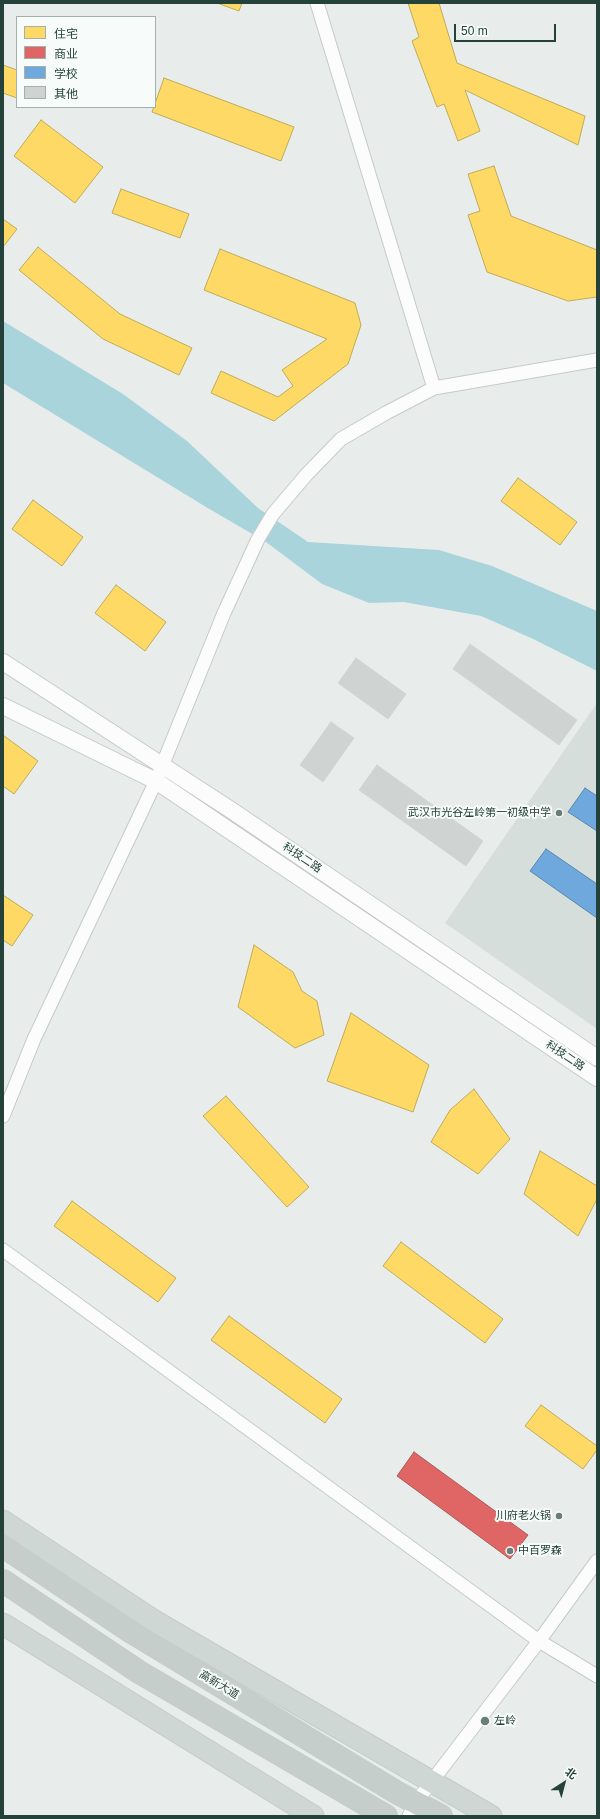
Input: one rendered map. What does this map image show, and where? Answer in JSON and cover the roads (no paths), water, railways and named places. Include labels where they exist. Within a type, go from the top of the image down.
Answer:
[{"type":"highway","name":"高新大道","points":[[3,1546],[130,1631],[396,1792],[412,1809],[441,1816]]},
{"type":"highway","points":[[3,1581],[139,1672],[386,1816]]},
{"type":"main road","points":[[3,1521],[156,1622],[491,1816]]},
{"type":"main road","points":[[3,1624],[313,1816]]},
{"type":"street","points":[[317,3],[434,388]]},
{"type":"street","points":[[3,1116],[34,1039],[156,781],[224,613],[258,539],[273,514],[307,474],[341,439],[434,388],[597,360]]},
{"type":"street","name":"科技二路","points":[[3,662],[162,764],[597,1058]]},
{"type":"street","name":"科技二路","points":[[3,706],[156,781],[597,1078]]},
{"type":"street","points":[[3,1250],[539,1642],[597,1676]]},
{"type":"street","points":[[412,1809],[539,1642],[597,1561]]},
{"type":"water","points":[[3,321],[123,394],[187,441],[258,508],[308,542],[439,550],[492,566],[597,611],[597,671],[531,638],[481,616],[404,602],[369,603],[322,584],[266,542],[3,383]]},
{"type":"place","name":"武汉市光谷左岭第一初级中学","points":[[559,813]]},
{"type":"place","name":"川府老火锅","points":[[559,1516]]},
{"type":"place","name":"中百罗森","points":[[510,1551]]},
{"type":"place","name":"左岭","points":[[485,1721]]}]
